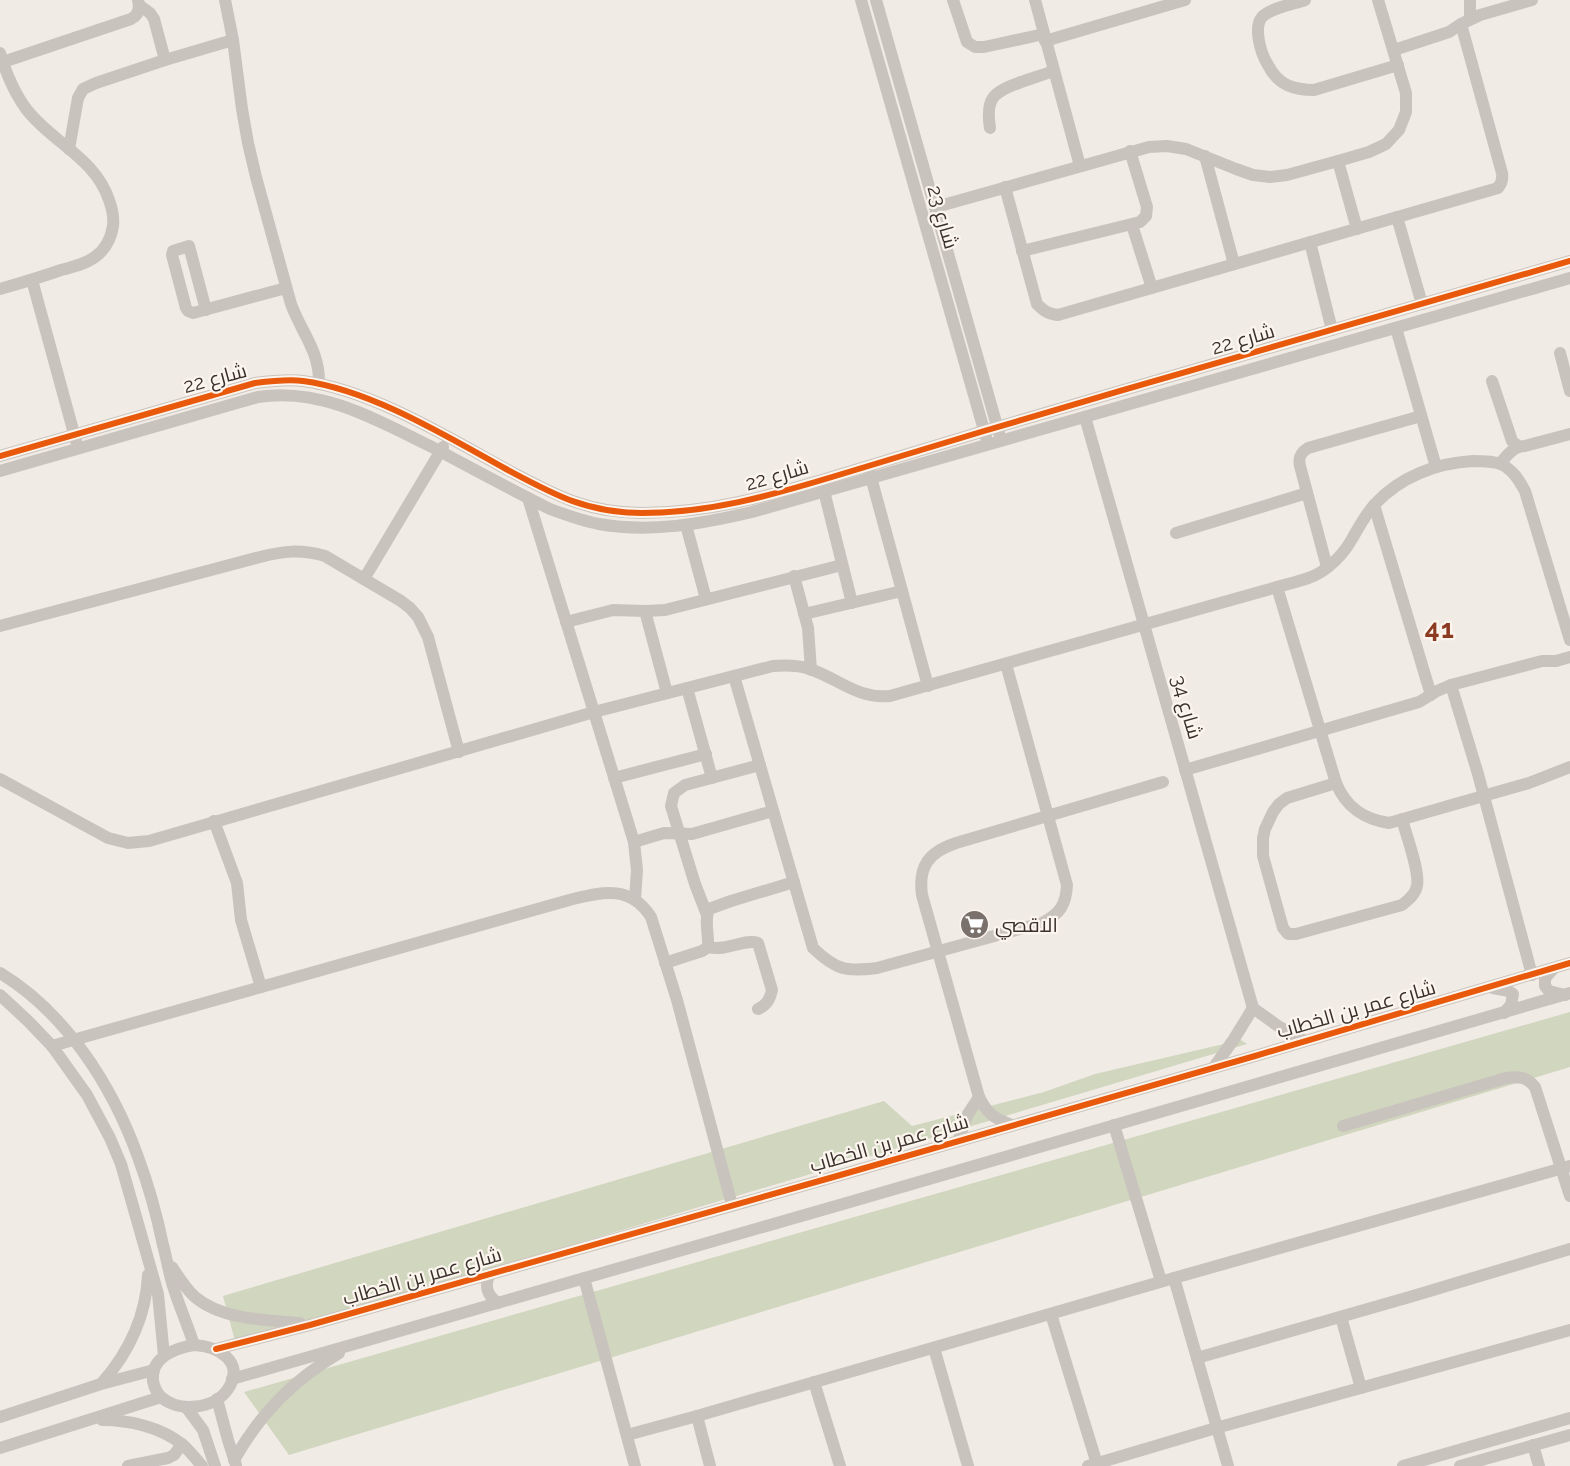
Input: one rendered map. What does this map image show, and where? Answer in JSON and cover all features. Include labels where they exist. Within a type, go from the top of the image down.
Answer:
[{"type":"street","points":[[225,0],[248,143],[286,288],[297,320],[317,359],[319,384]]},
{"type":"street","name":"شارع 23","points":[[861,0],[988,444]]},
{"type":"street","name":"شارع 23","points":[[876,0],[1001,440]]},
{"type":"street","points":[[955,0],[967,42],[975,47],[1045,37],[1153,4],[1185,0]]},
{"type":"street","points":[[1035,0],[1080,166]]},
{"type":"street","points":[[1305,0],[1268,12],[1258,26],[1258,35],[1267,64],[1275,76],[1287,85],[1300,90],[1314,90],[1398,65]]},
{"type":"street","points":[[936,207],[1149,147],[1167,146],[1186,149],[1253,175],[1270,177],[1287,175],[1369,152],[1386,144],[1399,130],[1406,112],[1406,93],[1378,0]]},
{"type":"street","points":[[1005,187],[1037,304],[1050,314],[1058,315],[1498,188],[1503,178],[1466,21],[1470,0]]},
{"type":"street","points":[[1394,50],[1449,32],[1466,21],[1532,0]]},
{"type":"street","points":[[139,2],[154,19],[165,60]]},
{"type":"street","points":[[0,289],[82,264],[105,247],[112,234],[114,220],[112,206],[98,176],[87,163],[38,123],[27,110],[10,81],[2,58],[131,19],[138,13],[139,2]]},
{"type":"street","points":[[69,149],[78,98],[83,89],[165,60],[233,40]]},
{"type":"street","points":[[990,128],[988,115],[991,102],[1000,89],[1053,71]]},
{"type":"street","points":[[1023,251],[1140,222],[1146,216],[1147,207],[1130,151]]},
{"type":"street","points":[[1204,156],[1234,264]]},
{"type":"street","points":[[1338,161],[1357,229]]},
{"type":"street","points":[[1397,217],[1422,304]]},
{"type":"street","points":[[1132,225],[1152,288]]},
{"type":"street","points":[[1310,242],[1332,330]]},
{"type":"street","points":[[206,310],[189,246],[172,251],[171,255],[186,308],[193,314],[286,288]]},
{"type":"street","name":"شارع 22","points":[[0,471],[258,397],[287,394],[317,399],[354,410],[566,515],[598,524],[623,527],[644,528],[710,522],[824,491],[870,472],[997,427],[1570,261]]},
{"type":"street","name":"شارع 22","points":[[0,456],[255,383],[287,380],[319,384],[378,403],[555,495],[576,503],[622,512],[662,512],[731,504],[988,444],[1570,278]]},
{"type":"street","points":[[32,280],[78,448]]},
{"type":"street","points":[[1396,328],[1436,467]]},
{"type":"street","points":[[1560,353],[1570,391]]},
{"type":"street","points":[[1492,381],[1512,441],[1518,446],[1570,434]]},
{"type":"street","name":"شارع 34","points":[[1085,417],[1253,1008]]},
{"type":"street","points":[[1327,567],[1299,461],[1300,455],[1303,451],[1421,417]]},
{"type":"street","points":[[364,579],[448,438]]},
{"type":"street","points":[[1500,464],[1518,446]]},
{"type":"street","points":[[0,779],[108,838],[128,843],[149,841],[594,712],[773,666],[786,665],[812,670],[859,693],[869,696],[890,696],[1317,575],[1346,549],[1374,505],[1398,484],[1436,467],[1469,462],[1484,461],[1500,464],[1511,470],[1519,480],[1525,491],[1570,640]]},
{"type":"street","points":[[870,472],[927,686]]},
{"type":"street","points":[[824,491],[852,603]]},
{"type":"street","points":[[1176,533],[1307,493]]},
{"type":"street","points":[[528,498],[634,842],[637,870],[635,899]]},
{"type":"street","points":[[1374,505],[1431,695]]},
{"type":"street","points":[[686,525],[706,599]]},
{"type":"street","points":[[0,626],[260,557],[288,551],[325,556],[401,601],[418,617],[431,649],[459,752]]},
{"type":"street","points":[[567,622],[613,610],[665,610],[842,565]]},
{"type":"street","points":[[794,576],[810,641],[812,670]]},
{"type":"street","points":[[1277,587],[1336,783],[1347,803],[1355,811],[1365,817],[1389,823],[1529,783],[1570,767]]},
{"type":"street","points":[[804,614],[902,591]]},
{"type":"street","points":[[645,611],[668,693]]},
{"type":"street","points":[[1185,770],[1419,702],[1451,685],[1542,661],[1556,661],[1570,657]]},
{"type":"street","points":[[734,676],[813,948],[825,960],[840,968],[856,971],[877,968],[1042,923],[1053,918],[1061,909],[1066,897],[1067,885],[1006,664]]},
{"type":"street","points":[[1451,685],[1484,796],[1532,975]]},
{"type":"street","points":[[687,688],[712,778]]},
{"type":"street","points":[[614,778],[706,754]]},
{"type":"street","points":[[708,947],[707,915],[671,806],[674,793],[685,785],[760,765]]},
{"type":"street","points":[[1012,1125],[993,1117],[980,1097],[922,895],[922,873],[926,862],[942,847],[1163,782]]},
{"type":"street","points":[[1336,783],[1287,798],[1273,812],[1265,829],[1263,856],[1283,928],[1288,934],[1296,934],[1401,904],[1411,897],[1417,887],[1417,875],[1401,819]]},
{"type":"street","points":[[634,842],[664,833],[692,834],[773,811]]},
{"type":"street","points":[[214,821],[237,883],[241,920],[261,987]]},
{"type":"street","points":[[707,915],[709,909],[713,907],[794,882]]},
{"type":"street","points":[[52,1046],[590,895],[621,894],[635,899],[645,907],[651,917],[666,963],[732,1205]]},
{"type":"street","points":[[666,963],[708,947],[719,949],[752,942],[758,943],[772,990],[768,1002],[758,1009]]},
{"type":"street","name":"شارع عمر بن الخطاب","points":[[216,1349],[958,1141],[1570,963]]},
{"type":"street","points":[[1554,968],[1545,978],[1546,988],[1555,993],[1568,994]]},
{"type":"street","points":[[0,973],[34,998],[74,1040],[102,1081],[117,1108],[138,1156],[170,1263],[181,1282],[196,1298],[216,1309],[263,1320],[310,1324]]},
{"type":"street","points":[[1488,988],[1512,992],[1511,1005],[1504,1013]]},
{"type":"street","points":[[232,1379],[1568,994]]},
{"type":"street","points":[[0,995],[52,1046],[87,1095],[120,1163],[158,1294],[164,1356]]},
{"type":"street","points":[[1214,1067],[1253,1008],[1278,1026],[1305,1041]]},
{"type":"street","points":[[1343,1126],[1506,1078],[1524,1078],[1530,1080],[1535,1087],[1566,1167],[1570,1196]]},
{"type":"street","points":[[958,1141],[968,1114],[980,1097]]},
{"type":"street","points":[[99,1118],[117,1108]]},
{"type":"street","points":[[1114,1125],[1161,1281]]},
{"type":"street","points":[[627,1435],[1566,1167]]},
{"type":"street","points":[[163,1242],[173,1287],[194,1345]]},
{"type":"street","points":[[1197,1358],[1570,1249]]},
{"type":"street","points":[[101,1384],[128,1349],[137,1329],[146,1297],[148,1264]]},
{"type":"street","points":[[490,1274],[487,1290],[491,1298],[498,1303]]},
{"type":"street","points":[[584,1278],[635,1466]]},
{"type":"street","points":[[1174,1278],[1228,1466]]},
{"type":"street","points":[[1051,1314],[1092,1465],[1216,1428],[1570,1330]]},
{"type":"street","points":[[1341,1317],[1361,1388]]},
{"type":"street","points":[[235,1463],[247,1438],[261,1418],[284,1394],[316,1367],[360,1342]]},
{"type":"street","points":[[194,1345],[216,1349],[225,1354],[233,1370],[228,1389],[217,1399],[202,1406],[186,1407],[173,1404],[157,1393],[153,1382],[154,1370],[164,1356],[173,1350],[194,1345]]},
{"type":"street","points":[[934,1347],[968,1466]]},
{"type":"street","points":[[0,1417],[101,1384],[154,1370]]},
{"type":"street","points":[[814,1382],[840,1466]]},
{"type":"street","points":[[0,1448],[161,1397]]},
{"type":"street","points":[[217,1399],[235,1463]]},
{"type":"street","points":[[186,1407],[203,1430],[215,1466]]},
{"type":"street","points":[[697,1416],[710,1466]]},
{"type":"street","points":[[1403,1466],[1570,1419]]},
{"type":"street","points":[[91,1420],[115,1420],[157,1430],[182,1444],[202,1466]]},
{"type":"street","points":[[1460,1466],[1570,1435]]},
{"type":"street","points":[[128,1466],[168,1458],[174,1455],[182,1444]]},
{"type":"street","points":[[1533,1445],[1539,1466]]},
{"type":"street","points":[[1471,1447],[1476,1461]]},
{"type":"green space","points":[[1570,1012],[1570,1067],[289,1455],[244,1392]]},
{"type":"green space","points":[[1241,1040],[1247,1044],[236,1345],[223,1296],[884,1101],[912,1126],[1044,1092],[1095,1074]]},
{"type":"cycle path","points":[[0,456],[255,383],[297,380],[329,386],[381,404],[555,494],[587,506],[604,510],[642,513],[691,510],[715,507],[785,491],[1057,409],[1570,261]]},
{"type":"cycle path","points":[[216,1349],[310,1325],[830,1178],[1570,963]]},
{"type":"place","name":"الاقصي","points":[[974,925]]},
{"type":"district","name":"41","points":[[1440,629]]}]
